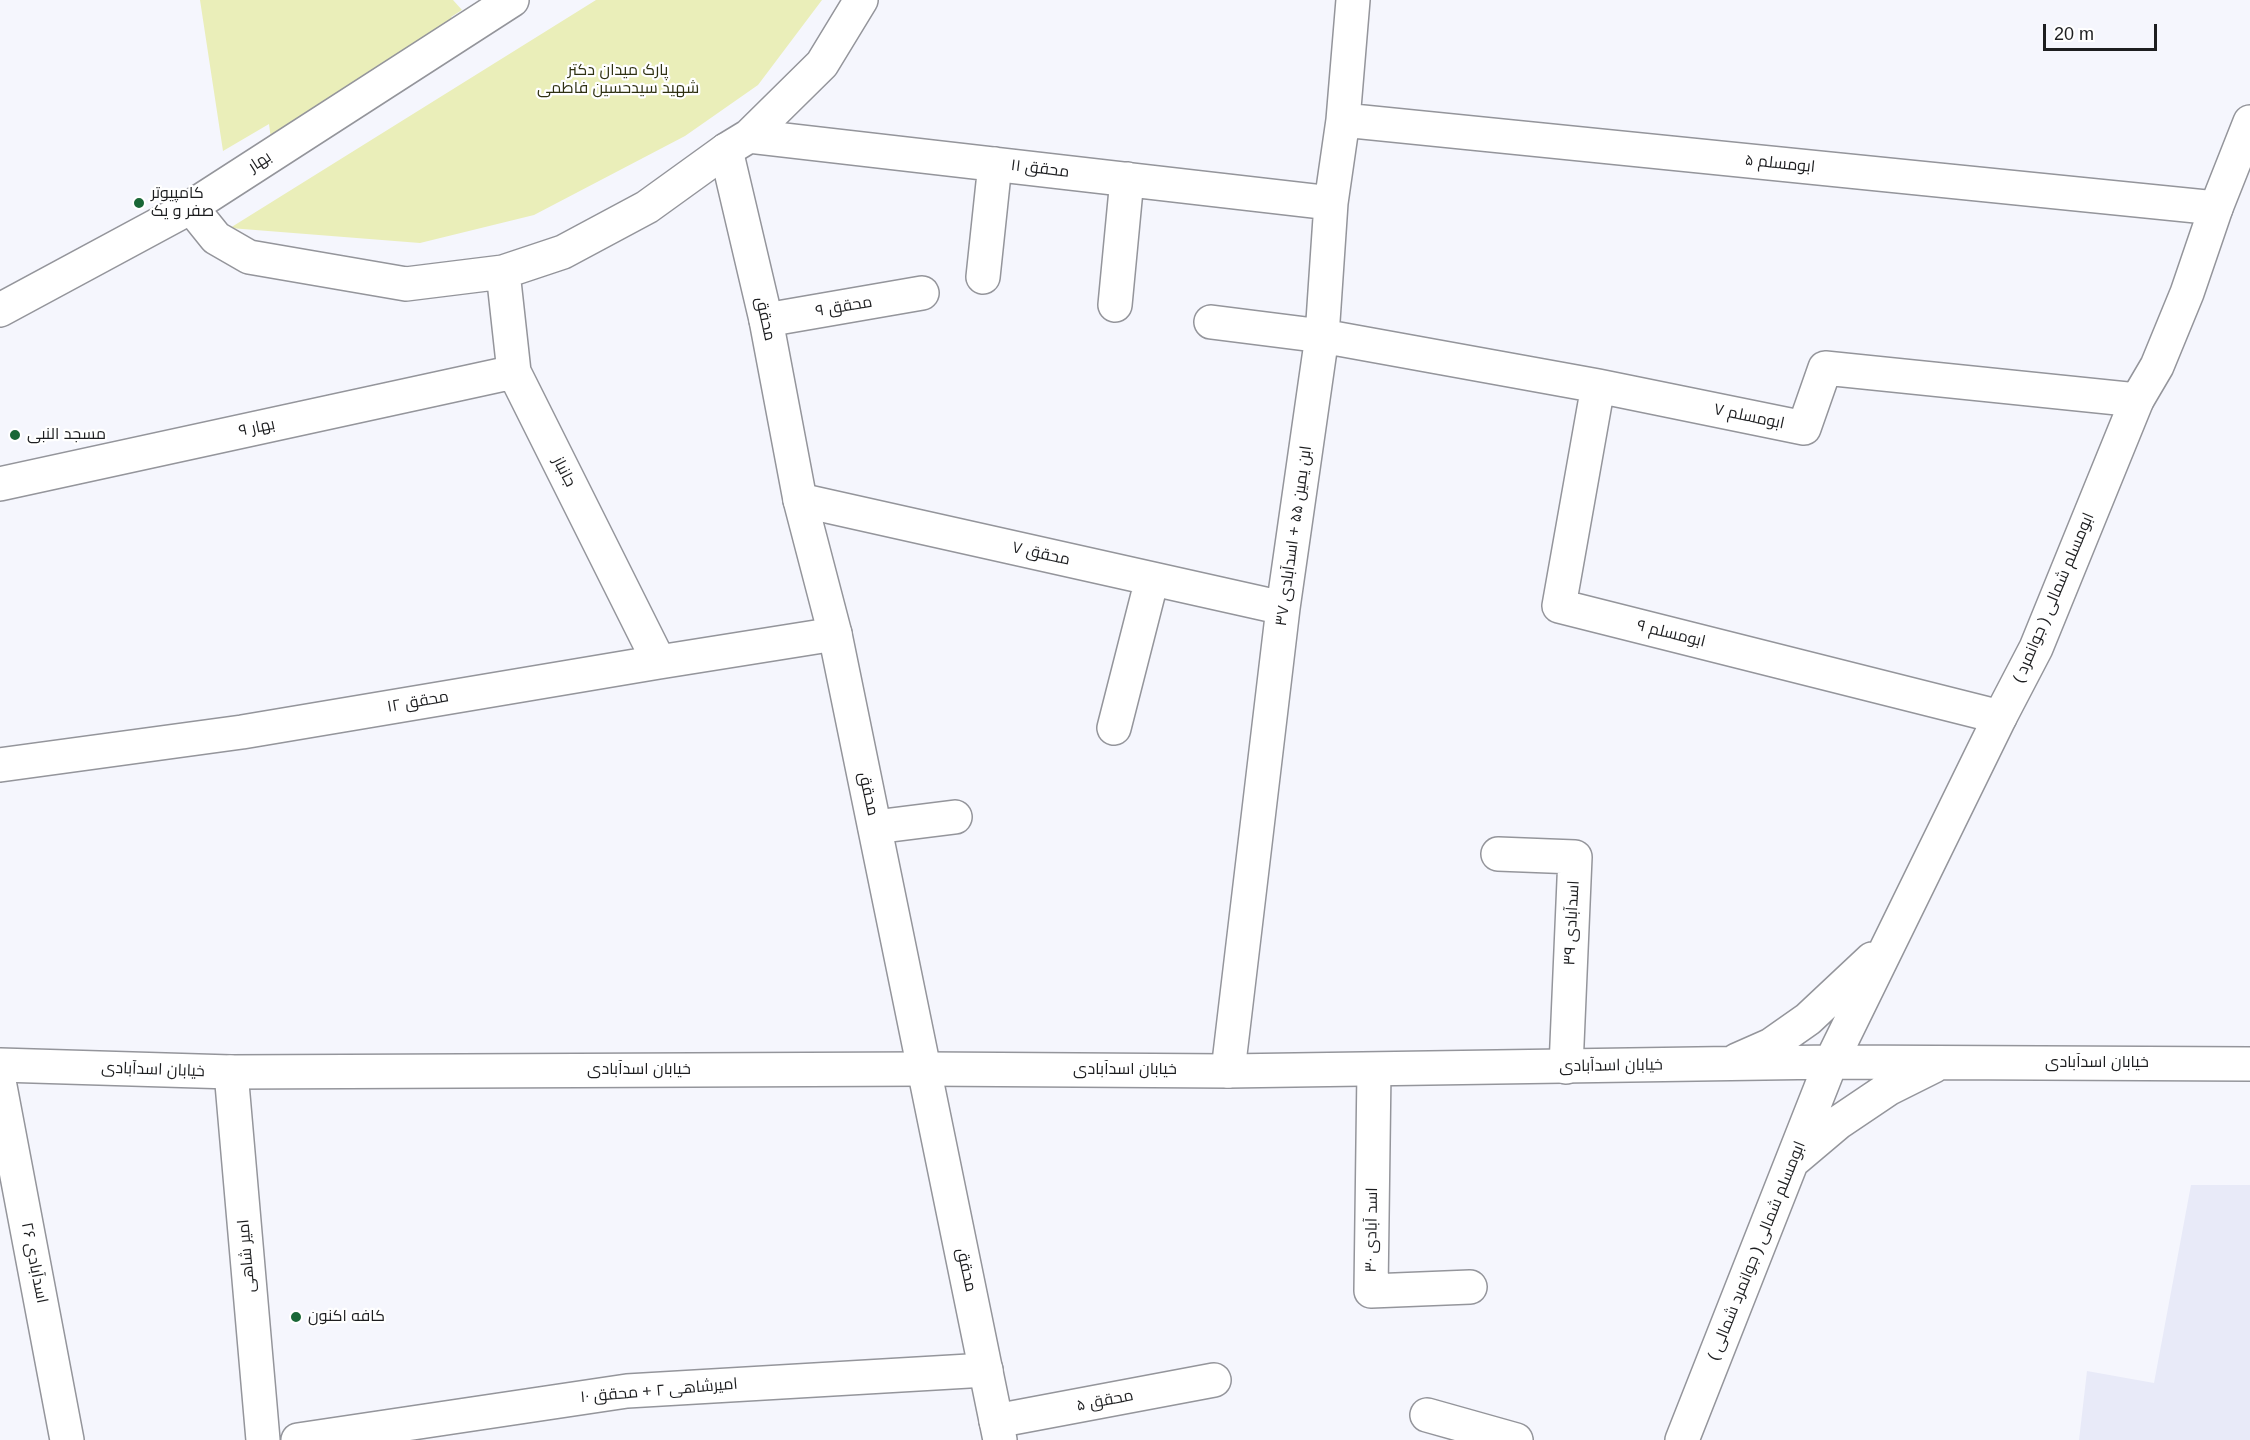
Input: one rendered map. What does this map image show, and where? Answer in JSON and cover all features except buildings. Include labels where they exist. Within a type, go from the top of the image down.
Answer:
[{"type":"street","points":[[191,207],[216,238],[249,257],[406,284],[503,272],[563,252],[647,207],[737,143],[822,64],[861,0]]},
{"type":"street","name":"ابن یمین ۵۵ + اسدآبادی ۳۷","points":[[1228,1071],[1283,608],[1322,336],[1331,203],[1343,120],[1353,0]]},
{"type":"street","name":"بهار","points":[[0,310],[191,207],[506,1]]},
{"type":"street","name":"ابومسلم ۵","points":[[1343,120],[2216,208]]},
{"type":"street","name":"ابومسلم شمالی ( جوانمرد )","points":[[1831,1062],[2000,717],[2037,648],[2137,400],[2157,366],[2187,293],[2216,208],[2250,122]]},
{"type":"street","name":"محقق ۱۱","points":[[737,143],[996,164],[1331,203]]},
{"type":"street","name":"محقق","points":[[737,143],[766,320],[800,500],[835,634],[998,1431]]},
{"type":"street","points":[[983,277],[996,164]]},
{"type":"street","points":[[1115,305],[1126,179]]},
{"type":"street","name":"جانباز","points":[[503,272],[514,372],[659,662]]},
{"type":"street","name":"محقق ۹","points":[[766,320],[922,293]]},
{"type":"street","name":"ابومسلم ۷","points":[[1210,322],[1322,336],[1598,386],[1803,428],[1824,368],[2137,400]]},
{"type":"street","name":"بهار ۹","points":[[0,484],[514,372]]},
{"type":"street","name":"ابومسلم ۹","points":[[1598,386],[1559,606],[2000,717]]},
{"type":"street","name":"محقق ۷","points":[[800,500],[1283,608]]},
{"type":"street","points":[[1114,728],[1152,579]]},
{"type":"street","name":"محقق ۱۲","points":[[0,765],[242,732],[835,634]]},
{"type":"street","points":[[875,826],[955,817]]},
{"type":"street","name":"اسدآبادی ۳۹","points":[[1498,854],[1575,857],[1566,1067]]},
{"type":"street","points":[[1729,1064],[1771,1044],[1808,1019],[1891,941]]},
{"type":"street","name":"خیابان اسدآبادی","points":[[0,1065],[231,1072],[924,1069],[1228,1071],[1831,1062],[2250,1064]]},
{"type":"street","name":"ابومسلم شمالی ( جوانمرد شمالی )","points":[[1682,1440],[1831,1062]]},
{"type":"street","points":[[1792,1161],[1839,1122],[1888,1089],[1940,1063]]},
{"type":"street","name":"اسد آبادی ۳۰","points":[[1374,1070],[1371,1291],[1470,1287]]},
{"type":"street","name":"امیر شاهی","points":[[231,1072],[263,1440]]},
{"type":"street","name":"اسدآبادی ۲۶","points":[[0,1086],[68,1440]]},
{"type":"street","name":"امیرشاهی ۲ + محقق ۱۰","points":[[298,1440],[627,1391],[986,1370]]},
{"type":"street","name":"محقق ۵","points":[[998,1431],[1214,1380]]},
{"type":"street","points":[[1427,1415],[1516,1440]]},
{"type":"shaded area","points":[[2191,1185],[2250,1185],[2250,1440],[2079,1440],[2087,1371],[2154,1383]]},
{"type":"green space","points":[[200,0],[453,0],[462,10],[451,17],[470,37],[273,154],[269,124],[223,151]]},
{"type":"green space","name":"پارک میدان دکتر شهید سیدحسین فاطمی","points":[[596,0],[822,0],[758,85],[685,136],[534,215],[420,243],[230,228]]},
{"type":"place","name":"کامپیوتر صفر و یک","points":[[139,203]]},
{"type":"place","name":"مسجد النبی","points":[[15,435]]},
{"type":"place","name":"کافه اکنون","points":[[296,1317]]}]
